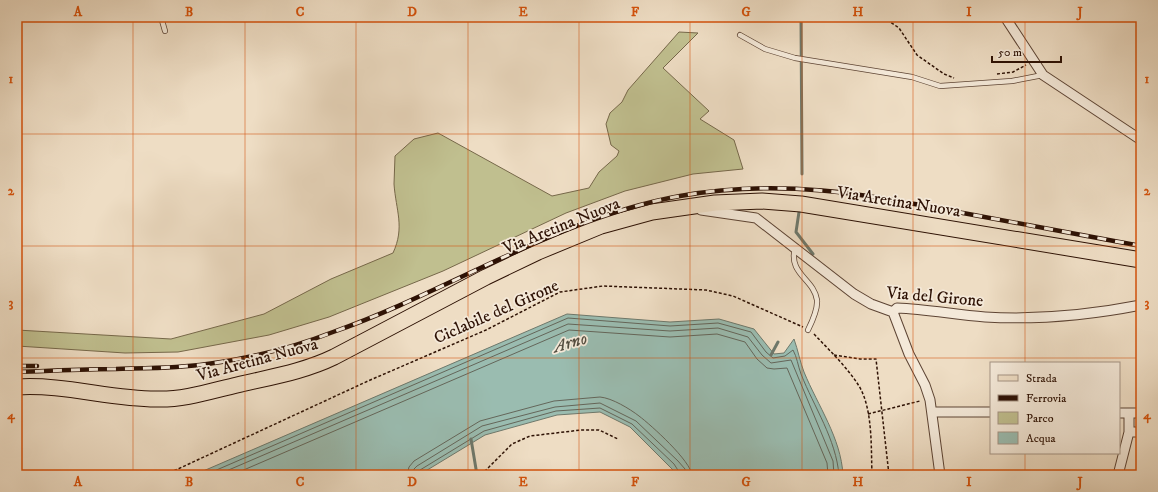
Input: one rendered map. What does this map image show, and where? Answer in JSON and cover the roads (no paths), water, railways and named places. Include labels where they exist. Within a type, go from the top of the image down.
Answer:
[{"type":"main road","name":"Via Aretina Nuova","points":[[17,387],[53,387],[138,398],[168,399],[310,367],[334,357],[476,282],[538,252],[601,226],[625,218],[682,208],[730,202],[762,200],[787,202],[1141,260]]},
{"type":"street","points":[[1005,17],[1043,76],[1141,140]]},
{"type":"street","name":"Via del Girone","points":[[682,208],[756,218],[858,297],[871,304],[893,312],[897,308],[978,316],[1011,317],[1083,314],[1141,305]]},
{"type":"street","points":[[893,312],[909,354],[925,385],[932,412],[940,475]]},
{"type":"street","points":[[932,412],[990,412]]},
{"type":"street","points":[[1120,413],[1141,413]]},
{"type":"street","points":[[1118,475],[1129,432],[1129,413]]},
{"type":"street","points":[[1129,432],[1141,432]]},
{"type":"lane","points":[[161,17],[165,31]]},
{"type":"lane","points":[[740,35],[765,49],[795,58],[912,77],[940,86],[1012,81],[1043,76]]},
{"type":"lane","points":[[795,248],[793,256],[794,262],[815,294],[817,301],[813,319],[808,330]]},
{"type":"water","name":"Arno","points":[[567,314],[670,322],[719,319],[754,329],[774,354],[784,353],[794,339],[804,372],[828,422],[838,448],[843,475],[678,475],[630,427],[600,412],[557,415],[485,435],[419,475],[194,475]]},
{"type":"waterway","points":[[801,17],[802,174]]},
{"type":"waterway","points":[[799,212],[796,232],[813,254]]},
{"type":"waterway","points":[[771,355],[778,342]]},
{"type":"waterway","points":[[471,439],[477,475]]},
{"type":"railway","points":[[17,372],[155,368],[208,364],[264,354],[306,342],[376,315],[419,297],[547,238],[590,221],[635,206],[680,196],[717,191],[753,188],[788,188],[857,195],[927,206],[1141,246]]},
{"type":"railway","points":[[17,366],[37,366]]}]
